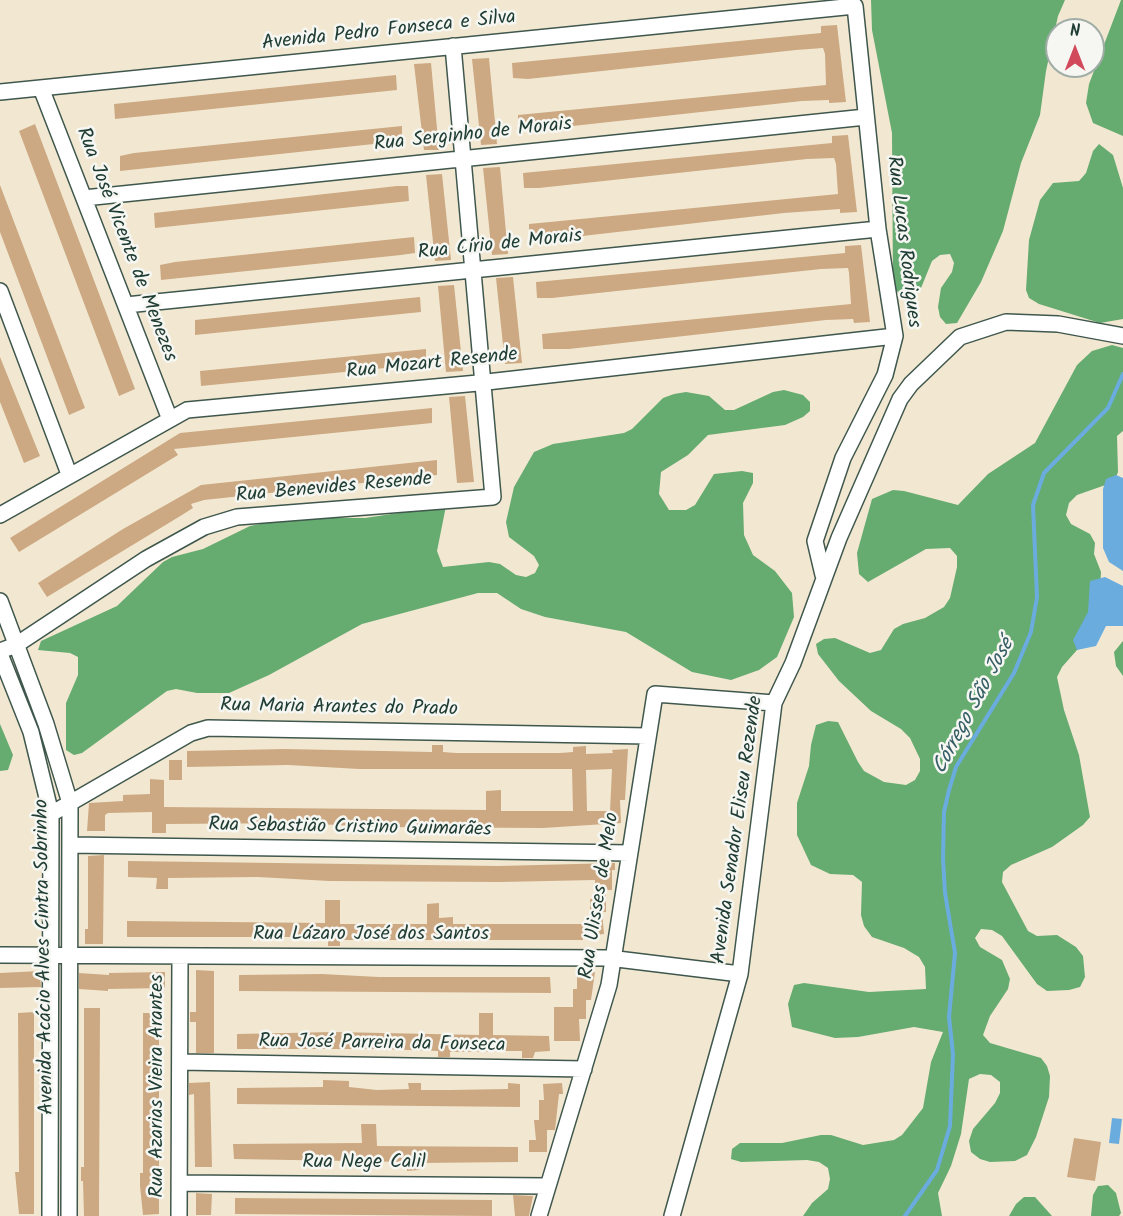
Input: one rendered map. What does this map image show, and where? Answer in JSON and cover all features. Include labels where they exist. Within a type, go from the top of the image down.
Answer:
[{"type":"street","name":"Avenida Pedro Fonseca e Silva","points":[[0,92],[855,6]]},
{"type":"street","name":"Rua Lucas Rodrigues","points":[[823,575],[815,541],[843,458],[885,375],[895,336],[878,229],[855,6]]},
{"type":"street","points":[[453,46],[482,382]]},
{"type":"street","name":"Rua José Vicente de Menezes","points":[[41,88],[169,417]]},
{"type":"street","name":"Rua Serginho de Morais","points":[[84,198],[866,117]]},
{"type":"street","name":"Rua Círio de Morais","points":[[126,305],[878,229]]},
{"type":"street","points":[[0,291],[69,474]]},
{"type":"street","name":"Avenida Senador Eliseu Rezende","points":[[672,1216],[740,974],[774,703],[793,663],[823,575],[900,399],[911,384],[960,337],[1005,322],[1058,324],[1123,336]]},
{"type":"street","name":"Rua Mozart Resende","points":[[0,515],[169,417],[187,410],[482,382],[895,336]]},
{"type":"street","name":"Rua Benevides Resende","points":[[0,653],[146,559],[204,528],[226,520],[237,517],[492,497],[482,382]]},
{"type":"street","name":"Avenida Acácio Alves Cintra Sobrinho","points":[[0,601],[46,724],[70,803],[69,1216]]},
{"type":"street","name":"Avenida Acácio Alves Cintra Sobrinho","points":[[0,653],[31,732],[51,814],[50,1216]]},
{"type":"street","name":"Rua Ulisses de Melo","points":[[539,1216],[609,985],[655,694],[774,703]]},
{"type":"street","name":"Rua Maria Arantes do Prado","points":[[51,814],[191,733],[208,728],[648,736]]},
{"type":"street","name":"Rua Sebastião Cristino Guimarães","points":[[70,845],[630,854]]},
{"type":"street","name":"Rua Lázaro José dos Santos","points":[[0,955],[613,959],[740,974]]},
{"type":"street","name":"Rua Azarias Vieira Arantes","points":[[179,1216],[180,956]]},
{"type":"street","name":"Rua José Parreira da Fonseca","points":[[180,1062],[584,1069]]},
{"type":"street","name":"Rua Nege Calil","points":[[179,1183],[548,1186]]},
{"type":"green space","points":[[871,0],[1065,0],[1058,18],[1045,18],[1045,78],[1040,115],[1021,163],[1003,231],[981,282],[957,323],[946,324],[940,317],[938,307],[941,288],[952,272],[954,263],[950,254],[940,255],[932,261],[921,288],[910,296],[900,294],[893,287],[892,133],[872,30]]},
{"type":"green space","points":[[1121,0],[1123,0],[1123,136],[1093,123],[1086,103],[1091,78],[1105,78],[1105,42]]},
{"type":"green space","points":[[1099,144],[1113,155],[1123,188],[1123,319],[1100,323],[1039,304],[1029,298],[1026,290],[1029,240],[1040,200],[1053,183],[1079,181],[1086,173],[1093,151]]},
{"type":"green space","points":[[1112,345],[1123,348],[1123,431],[1117,436],[1118,472],[1114,482],[1077,495],[1069,503],[1066,515],[1071,524],[1090,534],[1095,543],[1094,554],[1101,572],[1099,608],[1077,650],[1062,667],[1057,677],[1064,710],[1079,755],[1090,817],[1083,825],[1052,847],[1011,865],[1003,872],[1002,882],[1028,931],[1037,936],[1057,935],[1076,947],[1083,956],[1085,977],[1080,987],[1047,991],[1037,984],[1002,936],[992,930],[981,929],[975,938],[980,947],[1002,960],[1010,979],[1008,989],[990,1016],[983,1035],[990,1043],[1041,1058],[1047,1066],[1050,1076],[1049,1097],[1036,1137],[1027,1155],[1015,1161],[990,1162],[980,1159],[971,1152],[969,1141],[973,1129],[995,1103],[1000,1093],[1000,1082],[991,1075],[980,1074],[969,1079],[961,1134],[951,1166],[938,1193],[942,1216],[803,1216],[812,1203],[828,1189],[830,1179],[828,1168],[819,1162],[807,1160],[741,1162],[731,1159],[732,1149],[740,1143],[782,1143],[821,1135],[831,1135],[863,1145],[894,1140],[902,1135],[923,1108],[931,1062],[943,1032],[914,1027],[858,1037],[835,1038],[792,1027],[788,1004],[794,985],[804,983],[869,992],[926,989],[925,967],[919,957],[904,948],[872,937],[864,926],[861,915],[862,882],[853,875],[830,874],[811,865],[797,835],[797,803],[809,766],[816,725],[828,721],[838,722],[864,771],[884,782],[906,785],[915,780],[920,771],[920,759],[910,738],[901,729],[871,711],[839,681],[818,654],[816,644],[824,639],[835,638],[870,653],[881,650],[894,629],[925,618],[944,607],[950,598],[957,567],[957,556],[950,548],[926,549],[868,582],[859,574],[857,553],[872,499],[893,490],[958,505],[988,474],[1035,443],[1077,365],[1092,351]]},
{"type":"green space","points":[[784,390],[803,395],[810,402],[810,411],[803,417],[785,425],[708,435],[688,455],[661,472],[659,494],[669,510],[686,510],[695,505],[714,474],[742,471],[753,473],[753,483],[743,503],[744,535],[753,555],[775,571],[792,593],[794,617],[777,657],[759,670],[731,680],[692,672],[626,632],[545,617],[521,609],[497,593],[478,593],[362,624],[269,675],[229,693],[197,693],[176,689],[167,691],[82,753],[74,755],[66,750],[66,703],[78,675],[78,657],[70,653],[38,650],[41,641],[117,606],[163,562],[172,557],[203,549],[250,526],[270,522],[300,518],[365,518],[405,512],[426,506],[446,506],[437,551],[443,567],[489,562],[500,564],[516,575],[526,577],[535,573],[539,565],[534,556],[509,537],[506,522],[514,487],[534,452],[553,444],[624,433],[632,429],[663,398],[674,394],[686,392],[709,396],[725,410],[734,410],[773,392]]},
{"type":"green space","points":[[1123,641],[1123,676],[1116,666],[1114,652]]},
{"type":"green space","points":[[0,724],[13,755],[8,770],[0,771]]},
{"type":"green space","points":[[1108,1185],[1116,1193],[1121,1213],[1119,1216],[1091,1216],[1093,1195],[1098,1186]]},
{"type":"green space","points":[[1024,1197],[1035,1197],[1052,1216],[1009,1216],[1016,1204]]},
{"type":"water","points":[[1116,475],[1123,478],[1123,571],[1109,562],[1103,548],[1103,489],[1106,479]]},
{"type":"water","points":[[1105,577],[1123,586],[1123,626],[1106,626],[1096,646],[1077,650],[1073,640],[1088,612],[1090,581]]},
{"type":"water","points":[[1112,1118],[1122,1119],[1119,1144],[1109,1143]]},
{"type":"building","points":[[837,25],[846,102],[802,101],[518,130],[518,115],[826,85],[825,54],[823,48],[796,50],[528,79],[513,78],[512,63],[821,33],[821,26]]},
{"type":"building","points":[[489,58],[497,144],[481,145],[472,59]]},
{"type":"building","points":[[431,63],[439,150],[424,150],[414,64]]},
{"type":"building","points":[[396,75],[397,90],[115,119],[114,104]]},
{"type":"building","points":[[35,124],[135,389],[119,396],[19,131]]},
{"type":"building","points":[[402,126],[402,141],[120,171],[120,156],[134,153]]},
{"type":"building","points":[[848,135],[857,212],[840,213],[840,209],[784,213],[556,239],[529,239],[529,224],[838,194],[836,164],[834,158],[807,159],[539,188],[524,188],[523,173],[832,143],[832,136]]},
{"type":"building","points":[[500,167],[508,254],[492,255],[483,168]]},
{"type":"building","points":[[442,174],[451,260],[435,261],[426,175]]},
{"type":"building","points":[[0,185],[85,408],[69,415],[0,232]]},
{"type":"building","points":[[408,186],[409,201],[155,228],[154,213]]},
{"type":"building","points":[[414,237],[415,253],[161,280],[160,265],[175,262]]},
{"type":"building","points":[[861,245],[870,322],[854,323],[853,319],[826,320],[569,349],[543,349],[542,334],[851,304],[849,273],[848,268],[821,269],[552,298],[537,298],[536,282],[845,253],[845,246]]},
{"type":"building","points":[[513,277],[522,363],[505,364],[496,278]]},
{"type":"building","points":[[454,285],[463,371],[446,372],[438,286]]},
{"type":"building","points":[[420,297],[421,312],[195,335],[195,320]]},
{"type":"building","points":[[426,349],[426,364],[201,386],[200,371]]},
{"type":"building","points":[[0,357],[40,456],[24,463],[0,402]]},
{"type":"building","points":[[465,396],[474,482],[457,483],[449,397]]},
{"type":"building","points":[[432,408],[432,423],[174,449],[178,455],[19,552],[10,538],[180,433]]},
{"type":"building","points":[[437,460],[437,475],[204,500],[191,504],[193,508],[47,597],[38,583],[123,529],[201,485]]},
{"type":"building","points":[[432,745],[443,745],[443,752],[456,753],[560,753],[573,752],[573,747],[586,746],[586,754],[613,753],[612,750],[628,749],[625,800],[620,800],[621,823],[543,828],[372,827],[301,823],[166,824],[166,833],[152,833],[152,812],[108,813],[105,815],[105,831],[87,831],[89,803],[123,801],[123,795],[150,794],[150,779],[164,780],[164,807],[486,810],[486,791],[501,790],[501,811],[573,811],[572,769],[359,769],[288,765],[187,767],[187,751],[285,749],[432,752]],"holes":[[[612,769],[610,811],[587,811],[586,770]]]},
{"type":"building","points":[[169,760],[182,760],[182,780],[169,780]]},
{"type":"building","points":[[104,855],[103,944],[85,944],[85,929],[88,929],[88,856]]},
{"type":"building","points":[[128,861],[498,866],[615,863],[615,870],[612,870],[612,890],[606,890],[606,912],[602,912],[604,934],[583,936],[583,940],[340,940],[340,946],[328,946],[328,939],[299,937],[127,937],[127,921],[325,923],[325,900],[340,900],[340,924],[427,924],[427,904],[439,903],[439,918],[453,917],[453,924],[588,924],[590,923],[590,899],[595,899],[595,880],[500,882],[329,881],[258,877],[168,878],[168,889],[156,889],[157,878],[128,877]]},
{"type":"building","points":[[196,970],[214,971],[214,1053],[196,1053],[196,1022],[190,1022],[190,1012],[196,1012]]},
{"type":"building","points":[[40,971],[41,987],[0,988],[0,973]]},
{"type":"building","points":[[165,972],[165,988],[108,989],[108,991],[79,989],[79,973],[109,975],[109,973]]},
{"type":"building","points":[[577,972],[595,972],[591,1000],[586,1000],[586,1019],[579,1019],[580,1041],[554,1041],[554,1007],[573,1007],[573,989],[577,989]]},
{"type":"building","points":[[322,974],[379,977],[550,977],[551,993],[239,991],[239,975]]},
{"type":"building","points":[[84,1008],[100,1008],[99,1216],[84,1216],[83,1181],[81,1181],[81,1167],[84,1167]]},
{"type":"building","points":[[34,1012],[34,1214],[19,1214],[15,1172],[19,1172],[18,1013]]},
{"type":"building","points":[[143,1013],[159,1013],[159,1214],[143,1215],[140,1173],[143,1173]]},
{"type":"building","points":[[479,1013],[493,1013],[493,1035],[549,1036],[550,1051],[535,1052],[533,1058],[522,1058],[522,1051],[450,1052],[450,1057],[438,1057],[438,1051],[237,1049],[237,1034],[335,1032],[479,1035]]},
{"type":"building","points":[[323,1080],[349,1081],[349,1087],[377,1090],[409,1089],[408,1083],[421,1083],[421,1090],[508,1089],[508,1083],[520,1084],[520,1107],[237,1104],[237,1088],[323,1087]]},
{"type":"building","points":[[210,1082],[212,1167],[195,1167],[194,1094],[189,1095],[189,1083]]},
{"type":"building","points":[[562,1083],[563,1094],[559,1094],[555,1130],[547,1130],[547,1152],[529,1152],[529,1140],[536,1140],[534,1120],[539,1120],[539,1100],[544,1100],[543,1084]]},
{"type":"building","points":[[361,1124],[376,1124],[377,1146],[518,1147],[518,1162],[419,1163],[419,1170],[407,1171],[407,1162],[234,1159],[233,1144],[362,1143]]},
{"type":"building","points":[[1074,1138],[1101,1142],[1095,1181],[1067,1177]]},
{"type":"building","points":[[196,1193],[212,1194],[211,1215],[196,1215]]},
{"type":"building","points":[[513,1195],[533,1196],[529,1216],[515,1216]]},
{"type":"building","points":[[235,1198],[492,1200],[492,1216],[235,1214]]},
{"type":"waterway","name":"Córrego São José","points":[[905,1216],[937,1170],[950,1126],[953,1054],[949,1017],[955,953],[945,893],[943,858],[944,812],[949,790],[956,767],[1014,673],[1031,632],[1037,597],[1033,505],[1044,473],[1108,408],[1123,374]]}]
